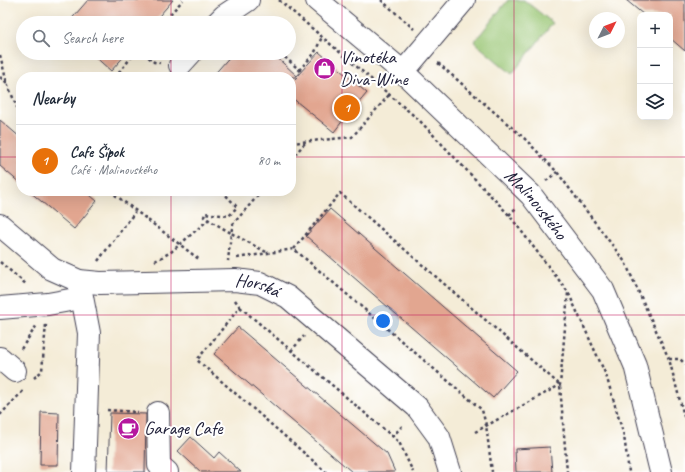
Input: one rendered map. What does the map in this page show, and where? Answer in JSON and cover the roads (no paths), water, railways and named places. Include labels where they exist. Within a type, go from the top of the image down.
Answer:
[{"type":"street","points":[[224,16],[248,0]]},
{"type":"street","name":"Malinovského","points":[[317,0],[403,72],[531,195],[603,290],[635,365],[661,472]]},
{"type":"street","points":[[403,72],[454,3]]},
{"type":"street","name":"Horská","points":[[0,225],[52,269],[80,290],[100,283],[232,279],[260,283],[288,297],[417,407],[439,437],[450,472]]},
{"type":"street","points":[[0,308],[48,304],[80,290],[89,333],[84,472]]},
{"type":"street","points":[[158,413],[159,465],[167,472]]},
{"type":"place","name":"Vinotéka Diva-Wine","points":[[325,68]]},
{"type":"place","name":"Cafe Šípok","points":[[347,108]]},
{"type":"place","name":"Garage Cafe","points":[[129,428]]}]
